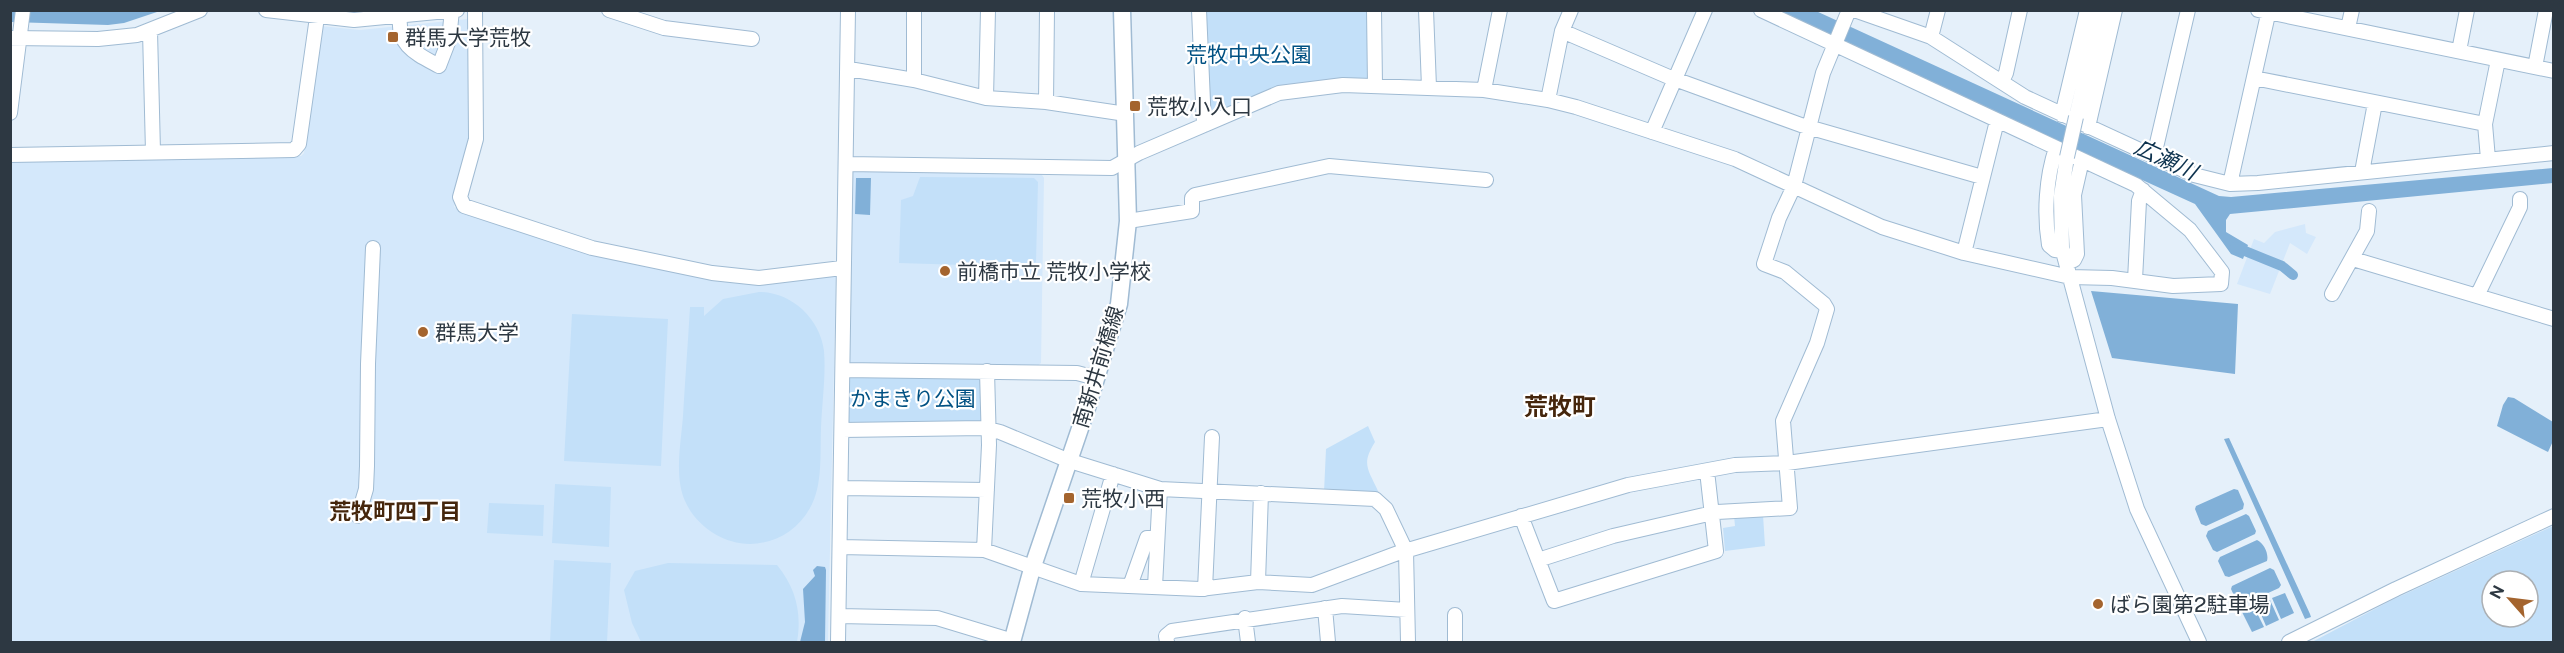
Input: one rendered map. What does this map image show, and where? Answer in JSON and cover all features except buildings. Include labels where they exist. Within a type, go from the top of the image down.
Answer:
[{"type":"main road","name":"南新井前橋線","points":[[1012,642],[1032,569],[1119,304],[1128,221],[1122,10]]},
{"type":"street","points":[[10,113],[17,36],[23,10]]},
{"type":"street","points":[[17,36],[108,39],[150,31],[200,10]]},
{"type":"street","points":[[266,10],[354,20],[457,10]]},
{"type":"street","points":[[475,10],[476,139],[460,197],[464,206],[571,242],[712,273],[759,278],[842,268]]},
{"type":"street","points":[[609,10],[664,28],[752,39]]},
{"type":"street","points":[[838,642],[842,488],[842,268],[849,69],[848,10]]},
{"type":"street","points":[[914,10],[914,80]]},
{"type":"street","points":[[986,98],[988,10]]},
{"type":"street","points":[[1046,102],[1047,10]]},
{"type":"street","points":[[1199,10],[1204,125]]},
{"type":"street","points":[[1374,10],[1375,85]]},
{"type":"street","points":[[1426,10],[1429,87]]},
{"type":"street","points":[[1484,90],[1500,10]]},
{"type":"street","points":[[1548,100],[1562,31],[1570,10]]},
{"type":"street","points":[[1652,132],[1705,10]]},
{"type":"street","points":[[846,164],[1108,168],[1127,162],[1139,153],[1279,93],[1343,85],[1484,90],[1548,100],[1735,159],[1882,227],[1964,253],[2070,278],[2135,280],[2173,286],[2221,284],[2223,277],[2190,230],[2143,190],[1761,10]]},
{"type":"street","points":[[1854,10],[1931,37],[2025,97],[2088,127],[2194,175],[2230,183],[2245,184],[2553,153]]},
{"type":"street","points":[[1931,37],[1938,10]]},
{"type":"street","points":[[2002,81],[2006,73],[2020,10]]},
{"type":"street","points":[[2062,115],[2086,10]]},
{"type":"street","points":[[2082,160],[2075,185],[2076,258],[2065,257],[2048,242],[2047,197],[2061,153],[2076,117],[2101,10]]},
{"type":"street","points":[[2088,127],[2115,10]]},
{"type":"street","points":[[2154,156],[2188,10]]},
{"type":"street","points":[[2348,28],[2352,10]]},
{"type":"street","points":[[2459,51],[2467,10]]},
{"type":"street","points":[[2535,67],[2546,10]]},
{"type":"street","points":[[393,17],[399,27],[404,45],[438,66],[449,40],[452,11]]},
{"type":"street","points":[[2230,183],[2254,78],[2265,11],[2553,71]]},
{"type":"street","points":[[10,155],[291,151],[297,148],[317,16]]},
{"type":"street","points":[[1538,560],[1613,536],[1713,513],[1790,508],[1783,421],[1817,343],[1827,309],[1795,278],[1780,269],[1764,264],[1779,218],[1794,186],[1823,73],[1847,16]]},
{"type":"street","points":[[150,31],[153,152]]},
{"type":"street","points":[[1562,31],[1675,79],[1809,127],[1982,177]]},
{"type":"street","points":[[2488,159],[2485,124],[2498,60]]},
{"type":"street","points":[[849,69],[914,80],[986,98],[1046,102],[1126,114]]},
{"type":"street","points":[[2254,78],[2485,124]]},
{"type":"street","points":[[2362,172],[2375,103]]},
{"type":"street","points":[[1964,253],[1996,121]]},
{"type":"street","points":[[2061,153],[2065,257],[2108,419],[2137,509],[2199,642]]},
{"type":"street","points":[[1128,221],[1192,211],[1193,196],[1329,166],[1486,180]]},
{"type":"street","points":[[2135,280],[2139,201],[2143,190]]},
{"type":"street","points":[[2477,296],[2520,207],[2520,199]]},
{"type":"street","points":[[2332,294],[2367,231],[2369,212]]},
{"type":"street","points":[[358,516],[366,477],[373,248]]},
{"type":"street","points":[[2352,259],[2553,319]]},
{"type":"street","points":[[843,370],[1077,373],[1096,378]]},
{"type":"street","points":[[984,550],[989,429],[987,371]]},
{"type":"street","points":[[840,547],[984,550],[1032,569],[1081,584],[1205,589],[1258,582],[1312,585],[1406,551],[1636,483],[1736,465],[1787,463],[2108,419]]},
{"type":"street","points":[[842,430],[989,429],[1068,460],[1160,489],[1375,499],[1386,509],[1406,551],[1408,642]]},
{"type":"street","points":[[1205,589],[1212,437]]},
{"type":"street","points":[[1521,516],[1554,601],[1716,551],[1707,471]]},
{"type":"street","points":[[1081,584],[1113,474]]},
{"type":"street","points":[[842,488],[987,490]]},
{"type":"street","points":[[1155,587],[1160,489]]},
{"type":"street","points":[[1258,582],[1261,493]]},
{"type":"street","points":[[2289,642],[2553,516]]},
{"type":"street","points":[[1130,586],[1147,538],[1157,538]]},
{"type":"street","points":[[1167,642],[1166,636],[1172,631],[1245,618],[1348,606],[1407,610]]},
{"type":"street","points":[[1325,608],[1328,642]]},
{"type":"street","points":[[1455,615],[1455,642]]},
{"type":"street","points":[[839,616],[937,618],[1012,642]]},
{"type":"street","points":[[1245,618],[1248,642]]},
{"type":"shaded area","points":[[11,11],[160,11],[124,23],[108,25],[11,22]]},
{"type":"shaded area","points":[[1772,11],[1816,11],[2219,196],[2231,197],[2553,168],[2553,183],[2230,214],[2226,220],[2226,232],[2248,245],[2243,259],[2231,254],[2195,204]]},
{"type":"shaded area","name":"群馬大学","points":[[468,19],[471,142],[454,207],[540,237],[685,272],[836,274],[828,642],[11,642],[10,158],[301,156],[304,153],[318,28],[321,26],[360,30]]},
{"type":"shaded area","name":"前橋市立 荒牧小学校","points":[[853,170],[1040,172],[1044,178],[1041,363],[1036,367],[850,363],[846,360],[849,174]]},
{"type":"shaded area","points":[[856,178],[871,178],[870,215],[855,214]]},
{"type":"shaded area","points":[[2305,224],[2306,233],[2316,237],[2307,254],[2290,243],[2270,294],[2237,284],[2254,239],[2264,243],[2275,232]]},
{"type":"shaded area","points":[[2091,291],[2238,304],[2235,374],[2112,358]]},
{"type":"shaded area","points":[[2508,397],[2514,398],[2553,422],[2553,441],[2548,452],[2497,426],[2503,405]]},
{"type":"shaded area","points":[[2229,438],[2311,617],[2305,619],[2224,439]]},
{"type":"shaded area","points":[[2234,489],[2238,490],[2244,504],[2243,509],[2206,526],[2201,524],[2196,506]]},
{"type":"shaded area","points":[[2246,514],[2256,531],[2255,534],[2217,552],[2213,550],[2206,536],[2208,531]]},
{"type":"shaded area","points":[[2257,540],[2265,549],[2267,561],[2229,577],[2225,576],[2218,561],[2220,557]]},
{"type":"shaded area","points":[[817,566],[825,567],[826,570],[825,642],[800,642],[805,622],[803,589],[815,576],[813,570]]},
{"type":"shaded area","points":[[2270,568],[2274,570],[2281,585],[2279,588],[2242,605],[2238,604],[2231,589],[2232,586]]},
{"type":"shaded area","points":[[2285,593],[2294,613],[2281,619],[2272,598]]},
{"type":"shaded area","points":[[2270,600],[2279,620],[2266,626],[2257,605]]},
{"type":"shaded area","points":[[2254,607],[2264,627],[2252,632],[2242,612]]},
{"type":"green space","name":"荒牧中央公園","points":[[1204,11],[1369,11],[1371,76],[1368,81],[1347,80],[1211,117],[1206,114]]},
{"type":"green space","points":[[920,177],[1034,178],[1038,182],[1036,262],[1022,267],[899,263],[901,200],[913,196]]},
{"type":"green space","points":[[759,292],[771,293],[793,302],[810,318],[817,328],[824,351],[824,379],[820,469],[817,490],[810,508],[799,523],[785,534],[769,541],[750,544],[720,537],[703,526],[696,518],[685,501],[682,491],[679,459],[690,307],[704,307],[704,316],[723,299]]},
{"type":"green space","points":[[572,314],[668,319],[661,466],[564,461]]},
{"type":"green space","name":"かまきり公園","points":[[847,376],[978,376],[982,379],[982,419],[978,423],[849,422],[845,417]]},
{"type":"green space","points":[[1368,426],[1375,442],[1367,461],[1369,472],[1378,491],[1376,495],[1324,492],[1326,449]]},
{"type":"green space","points":[[555,484],[611,487],[609,547],[552,543]]},
{"type":"green space","points":[[489,503],[544,505],[543,536],[487,533]]},
{"type":"green space","points":[[1763,515],[1765,546],[1725,551],[1723,528],[1735,526],[1734,516]]},
{"type":"green space","points":[[2553,526],[2553,642],[2312,642],[2392,600]]},
{"type":"green space","points":[[554,560],[611,563],[607,642],[550,642]]},
{"type":"green space","points":[[668,563],[777,565],[789,583],[796,601],[799,621],[797,642],[641,642],[632,623],[624,590],[635,571]]},
{"type":"waterway","points":[[2235,247],[2282,266],[2293,275]]},
{"type":"place","name":"群馬大学荒牧","points":[[393,37]]},
{"type":"place","name":"荒牧小入口","points":[[1135,106]]},
{"type":"place","name":"前橋市立 荒牧小学校","points":[[945,271]]},
{"type":"place","name":"群馬大学","points":[[423,332]]},
{"type":"place","name":"荒牧小西","points":[[1069,498]]},
{"type":"place","name":"ばら園第2駐車場","points":[[2098,604]]},
{"type":"district","name":"荒牧町","points":[[1560,406]]},
{"type":"district","name":"荒牧町四丁目","points":[[395,511]]},
{"type":"water label","name":"広瀬川","points":[[2166,159]]}]
